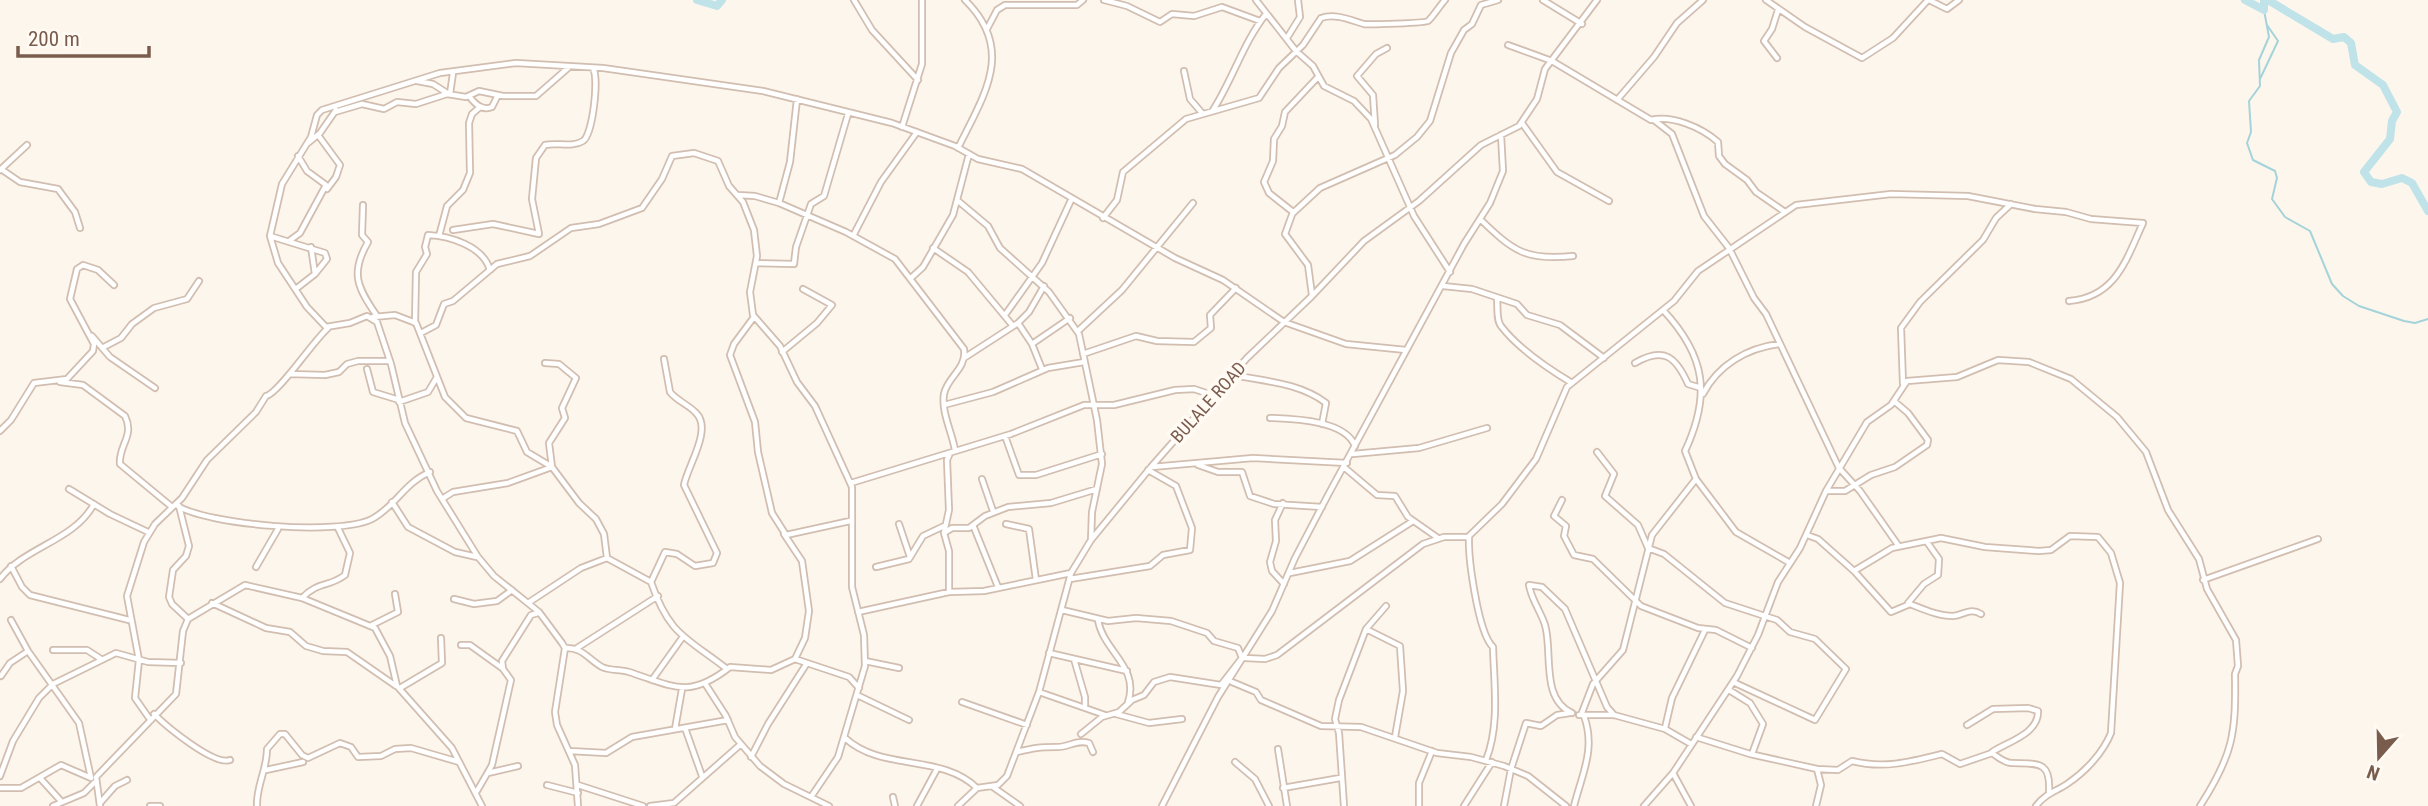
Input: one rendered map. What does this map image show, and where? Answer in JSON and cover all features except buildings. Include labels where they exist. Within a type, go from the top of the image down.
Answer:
[{"type":"street","points":[[854,0],[872,30],[919,80]]},
{"type":"street","points":[[902,127],[919,80],[923,57],[922,0]]},
{"type":"street","points":[[958,148],[992,75],[992,54],[986,29],[965,0]]},
{"type":"street","points":[[986,29],[998,10],[1005,5],[1078,5],[1083,0]]},
{"type":"street","points":[[1104,0],[1127,6],[1160,22],[1172,14],[1208,14],[1221,7],[1260,21]]},
{"type":"street","points":[[1256,0],[1296,51],[1313,66],[1324,86],[1358,105],[1376,126]]},
{"type":"street","points":[[1287,38],[1300,17],[1298,0]]},
{"type":"street","points":[[1103,218],[1117,200],[1123,172],[1186,119],[1259,98],[1279,68],[1323,17],[1336,16],[1367,25],[1397,22],[1414,24],[1429,20],[1445,0]]},
{"type":"street","points":[[1312,296],[1307,264],[1284,234],[1293,213],[1323,187],[1402,150],[1429,124],[1444,70],[1459,37],[1472,24],[1480,5],[1498,0]]},
{"type":"street","points":[[1543,0],[1581,24]]},
{"type":"street","points":[[1597,0],[1543,72],[1537,99],[1522,123],[1557,172],[1609,201]]},
{"type":"street","points":[[1617,100],[1654,57],[1677,23],[1703,0]]},
{"type":"street","points":[[1766,0],[1778,10],[1862,58],[1893,38],[1928,0],[1947,9],[1959,0]]},
{"type":"street","points":[[1777,58],[1764,40],[1772,29],[1778,10]]},
{"type":"street","points":[[1212,111],[1230,85],[1241,52],[1266,13]]},
{"type":"street","points":[[1508,45],[1552,61],[1672,134],[1704,216],[1729,248],[1754,298],[1769,319],[1839,468],[1854,484],[1898,546]]},
{"type":"street","points":[[1388,48],[1374,56],[1357,76],[1372,93],[1376,126],[1386,159],[1450,272]]},
{"type":"street","points":[[328,328],[307,307],[275,259],[270,236],[277,198],[305,146],[318,114],[339,104],[414,81],[516,63],[592,67],[739,86],[902,127],[969,154],[1022,169],[1103,218],[1236,288],[1284,322],[1346,344],[1406,350]]},
{"type":"street","points":[[335,112],[362,104],[384,109],[397,102],[416,104],[449,94],[469,96],[479,91],[498,95],[536,96],[568,67]]},
{"type":"street","points":[[453,230],[493,224],[539,234],[532,199],[536,158],[545,145],[575,144],[588,136],[592,127],[591,112],[596,83],[592,67]]},
{"type":"street","points":[[1184,71],[1190,99],[1202,113]]},
{"type":"street","points":[[449,94],[454,72]]},
{"type":"street","points":[[1293,213],[1284,202],[1269,193],[1264,182],[1273,161],[1274,139],[1286,111],[1318,76]]},
{"type":"street","points":[[414,81],[433,84],[449,94]]},
{"type":"street","points":[[439,236],[447,206],[463,190],[470,173],[469,123],[472,114],[480,107],[492,107],[498,95]]},
{"type":"street","points":[[469,96],[480,107]]},
{"type":"street","points":[[779,203],[790,162],[797,99]]},
{"type":"street","points":[[305,146],[318,135],[339,104]]},
{"type":"street","points":[[756,263],[793,265],[812,203],[824,197],[848,114]]},
{"type":"street","points":[[1654,121],[1664,118],[1712,137],[1718,142],[1719,156],[1725,164],[1747,180],[1756,192],[1785,212]]},
{"type":"street","name":"BULALE ROAD","points":[[993,787],[1003,782],[1017,752],[1038,692],[1069,580],[1091,540],[1149,468],[1232,375],[1367,237],[1411,207],[1481,145],[1522,123]]},
{"type":"street","points":[[853,236],[881,182],[917,132]]},
{"type":"street","points":[[318,135],[340,165],[336,177],[323,192]]},
{"type":"street","points":[[1162,806],[1208,715],[1272,611],[1322,507],[1480,219],[1502,174],[1501,135]]},
{"type":"street","points":[[27,145],[0,170],[20,181],[58,189],[75,212],[80,228]]},
{"type":"street","points":[[421,333],[436,325],[444,304],[453,301],[502,262],[530,256],[570,228],[599,224],[642,208],[663,179],[672,156],[691,152],[717,160],[752,224],[756,263],[750,292],[754,317],[782,352],[797,382],[819,414],[851,483],[853,593],[865,643],[865,661],[858,695],[838,757],[811,797]]},
{"type":"street","points":[[911,278],[923,267],[953,215],[969,154]]},
{"type":"street","points":[[289,241],[300,233],[326,183],[307,171],[298,156]]},
{"type":"street","points":[[1243,658],[1265,659],[1278,655],[1348,604],[1402,559],[1438,538],[1469,537],[1502,504],[1536,459],[1566,387],[1663,310],[1698,271],[1785,212],[1806,202],[1891,194],[1968,196],[2066,212],[2091,219],[2143,223],[2128,261],[2116,276],[2094,297],[2069,301]]},
{"type":"street","points":[[738,195],[755,196],[779,203],[853,236],[895,259],[961,344],[964,358]]},
{"type":"street","points":[[1005,315],[1033,278],[1055,238],[1072,198]]},
{"type":"street","points":[[957,201],[988,226],[1000,248],[1044,286],[1078,331],[1102,454],[1092,512],[1091,540]]},
{"type":"street","points":[[1078,331],[1119,293],[1193,203]]},
{"type":"street","points":[[1903,385],[1901,328],[1920,302],[1983,240],[1996,218],[2011,204]]},
{"type":"street","points":[[363,205],[362,235],[368,242],[360,256],[357,280],[375,316],[390,360],[408,432],[442,499],[478,557],[539,612],[565,648],[555,712],[557,725],[570,751],[578,785],[578,806]]},
{"type":"street","points":[[1480,219],[1505,242],[1531,256],[1547,259],[1573,256]]},
{"type":"street","points":[[270,236],[311,246],[327,255],[325,263],[297,289]]},
{"type":"street","points":[[490,270],[486,261],[464,242],[428,236],[425,247],[427,254],[416,272],[415,323],[445,397],[465,417],[514,429],[528,453],[552,467],[579,503],[596,519],[604,534],[607,558]]},
{"type":"street","points":[[311,246],[315,257],[315,274]]},
{"type":"street","points":[[933,248],[968,272],[1032,344],[1042,369]]},
{"type":"street","points":[[114,285],[93,267],[83,265],[77,269],[70,299],[72,308],[110,358],[155,388]]},
{"type":"street","points":[[102,348],[121,338],[134,322],[154,308],[187,299],[199,281]]},
{"type":"street","points":[[949,592],[949,551],[944,526],[948,514],[947,460],[952,451],[944,405],[945,388],[964,358],[1015,325],[1029,312],[1044,286]]},
{"type":"street","points":[[1443,286],[1472,289],[1517,304],[1530,317],[1560,325],[1604,358]]},
{"type":"street","points":[[1083,354],[1136,336],[1166,342],[1194,342],[1212,328],[1210,315],[1236,288]]},
{"type":"street","points":[[782,352],[832,305],[803,289]]},
{"type":"street","points":[[1497,299],[1499,323],[1515,345],[1525,348],[1572,383]]},
{"type":"street","points":[[1663,310],[1695,352],[1703,395],[1695,434],[1685,451],[1696,479],[1736,532],[1790,563]]},
{"type":"street","points":[[230,760],[221,761],[178,736],[152,716],[135,698],[139,660],[129,620],[129,584],[148,532],[175,506],[207,460],[256,412],[267,396],[275,394],[328,328],[366,316],[395,315],[415,323]]},
{"type":"street","points":[[754,317],[734,344],[730,355],[755,422],[758,453],[769,503],[789,546],[801,559],[809,611],[808,626],[795,659]]},
{"type":"street","points":[[1032,344],[1070,318]]},
{"type":"street","points":[[60,382],[69,377],[93,351],[94,344],[87,330]]},
{"type":"street","points":[[1703,395],[1722,370],[1741,354],[1779,344]]},
{"type":"street","points":[[1635,363],[1653,356],[1668,356],[1682,369],[1688,384],[1702,388]]},
{"type":"street","points":[[652,582],[664,552],[673,552],[695,566],[713,563],[717,552],[684,485],[697,455],[696,446],[702,433],[701,420],[697,413],[670,392],[664,359]]},
{"type":"street","points":[[290,374],[326,375],[339,372],[347,364],[358,361],[390,360]]},
{"type":"street","points":[[1644,806],[1672,773],[1729,690],[1752,648],[1775,589],[1807,535],[1826,491],[1867,422],[1894,401],[1903,385],[1910,381],[1957,377],[1998,360],[2029,362],[2071,379],[2122,421],[2146,452],[2168,510],[2199,559],[2203,580],[2236,640],[2238,666],[2235,674],[2233,739],[2221,773],[2200,806]]},
{"type":"street","points":[[944,405],[996,391],[1042,369],[1084,362]]},
{"type":"street","points":[[545,363],[559,365],[576,378],[562,408],[565,418],[549,443],[552,467]]},
{"type":"street","points":[[367,369],[373,392],[399,401],[428,392],[437,376]]},
{"type":"street","points":[[1232,375],[1277,383],[1314,395],[1326,403],[1322,424]]},
{"type":"street","points":[[0,431],[11,420],[34,383],[83,385],[125,416],[129,436],[120,455],[120,464],[175,506],[203,516],[279,528],[337,527],[373,519],[393,502],[407,484],[430,472]]},
{"type":"street","points":[[851,483],[1005,436],[1071,410],[1139,400],[1175,390],[1194,389],[1216,396]]},
{"type":"street","points":[[1826,491],[1842,492],[1854,484],[1895,467],[1928,443],[1908,413],[1894,401]]},
{"type":"street","points":[[1270,418],[1322,424],[1349,436],[1355,447]]},
{"type":"street","points":[[1352,454],[1419,448],[1487,428]]},
{"type":"street","points":[[1005,436],[1019,475],[1036,475],[1102,454]]},
{"type":"street","points":[[1597,452],[1614,474],[1605,496],[1638,525],[1648,548],[1664,554],[1724,603],[1780,621],[1790,632],[1820,642],[1845,666],[1845,674],[1815,720],[1733,682]]},
{"type":"street","points":[[1149,468],[1252,458],[1346,465],[1377,495],[1395,496],[1402,510],[1438,538]]},
{"type":"street","points":[[1197,465],[1218,472],[1240,471],[1246,476],[1250,496],[1272,503],[1322,507]]},
{"type":"street","points":[[442,499],[453,492],[510,482],[552,467]]},
{"type":"street","points":[[1069,580],[1150,566],[1163,555],[1190,550],[1192,528],[1177,488],[1149,468]]},
{"type":"street","points":[[982,478],[993,512]]},
{"type":"street","points":[[1574,806],[1589,752],[1590,735],[1582,715],[1597,680],[1623,650],[1648,548],[1656,528],[1696,479]]},
{"type":"street","points":[[69,489],[94,505],[148,532]]},
{"type":"street","points":[[944,533],[952,528],[973,525],[993,512],[1011,506],[1051,503],[1098,489]]},
{"type":"street","points":[[1562,500],[1554,516],[1566,526],[1564,536],[1573,553],[1594,559],[1625,588],[1634,601],[1705,630],[1716,630],[1752,648]]},
{"type":"street","points":[[393,502],[408,527],[455,552],[478,557]]},
{"type":"street","points":[[1284,503],[1277,511],[1275,544],[1270,562],[1272,571],[1285,585]]},
{"type":"street","points":[[0,579],[11,566],[82,520],[94,505]]},
{"type":"street","points":[[175,506],[190,546],[186,556],[173,570],[169,597],[172,604],[188,619]]},
{"type":"street","points":[[1289,573],[1354,559],[1413,520]]},
{"type":"street","points":[[784,534],[850,521]]},
{"type":"street","points":[[899,524],[910,558]]},
{"type":"street","points":[[1006,524],[1029,529],[1036,580]]},
{"type":"street","points":[[973,525],[998,587]]},
{"type":"street","points":[[876,567],[910,558],[923,536],[944,526]]},
{"type":"street","points":[[302,598],[317,584],[337,580],[345,575],[350,553],[337,527]]},
{"type":"street","points":[[256,567],[279,528]]},
{"type":"street","points":[[1807,535],[1818,539],[1854,571],[1888,610],[1907,604],[1924,584],[1938,575],[1939,559],[1927,542]]},
{"type":"street","points":[[1854,571],[1898,546],[1949,538],[1985,547],[2047,551],[2070,536],[2095,536],[2111,553],[2120,589],[2111,733],[2105,746],[2083,771],[2049,792],[2036,806]]},
{"type":"street","points":[[1464,806],[1489,761],[1494,723],[1493,646],[1487,642],[1480,612],[1469,537]]},
{"type":"street","points":[[2203,580],[2318,539]]},
{"type":"street","points":[[528,603],[581,568],[607,558],[652,582],[665,616],[682,638],[727,669]]},
{"type":"street","points":[[11,566],[22,587],[30,595],[129,620]]},
{"type":"street","points":[[858,612],[949,592],[998,587],[1072,573]]},
{"type":"street","points":[[53,806],[60,800],[84,793],[152,716],[176,694],[183,631],[188,619],[211,602],[245,585],[302,598],[372,625],[388,653],[402,689],[424,718],[439,730],[477,792],[482,806]]},
{"type":"street","points":[[1614,715],[1607,707],[1597,680],[1584,658],[1565,609],[1542,587],[1529,585],[1546,626],[1547,650],[1551,658],[1550,677],[1564,709],[1582,715],[1614,715],[1665,729],[1691,744]]},
{"type":"street","points":[[454,599],[474,604],[497,601],[512,590]]},
{"type":"street","points":[[372,625],[398,612],[396,594]]},
{"type":"street","points":[[565,648],[576,648],[658,596]]},
{"type":"street","points":[[211,602],[266,628],[290,632],[302,645],[323,652],[346,652],[402,689]]},
{"type":"street","points":[[1907,604],[1924,612],[1952,616],[1974,610],[1980,614]]},
{"type":"street","points":[[1344,806],[1335,719],[1340,696],[1366,629],[1386,606]]},
{"type":"street","points":[[1062,610],[1098,620],[1136,618],[1171,621],[1205,633],[1215,641],[1238,648],[1243,658]]},
{"type":"street","points":[[503,669],[502,661],[510,648],[531,615],[539,612]]},
{"type":"street","points":[[12,620],[28,651],[79,723],[100,805]]},
{"type":"street","points":[[1098,620],[1102,638],[1128,672],[1131,687],[1128,703]]},
{"type":"street","points":[[1366,629],[1400,646],[1403,691],[1395,737]]},
{"type":"street","points":[[1665,729],[1672,698],[1705,630]]},
{"type":"street","points":[[402,689],[444,661],[441,638]]},
{"type":"street","points":[[652,680],[682,638]]},
{"type":"street","points":[[460,645],[470,645],[503,669],[511,681],[488,773],[477,792]]},
{"type":"street","points":[[576,648],[606,669],[682,689],[706,685],[734,666],[771,670],[795,659],[849,677],[859,689]]},
{"type":"street","points":[[53,650],[87,650],[101,659]]},
{"type":"street","points":[[1,676],[10,663],[28,651]]},
{"type":"street","points":[[0,776],[23,723],[36,702],[53,684],[117,653],[139,660],[181,663]]},
{"type":"street","points":[[1049,653],[1128,672]]},
{"type":"street","points":[[1116,714],[1128,703],[1144,695],[1154,682],[1170,677],[1221,685],[1243,658]]},
{"type":"street","points":[[1074,659],[1086,697],[1085,707]]},
{"type":"street","points":[[865,661],[899,668]]},
{"type":"street","points":[[751,757],[768,724],[807,663]]},
{"type":"street","points":[[1232,682],[1256,692],[1260,699],[1319,726],[1361,727],[1432,751],[1489,761],[1511,769],[1528,776],[1566,806]]},
{"type":"street","points":[[706,685],[751,757],[769,773],[829,806]]},
{"type":"street","points":[[675,730],[682,689]]},
{"type":"street","points":[[1729,690],[1750,703],[1763,724],[1752,754]]},
{"type":"street","points":[[1038,692],[1105,715],[1116,714],[1149,723],[1182,719]]},
{"type":"street","points":[[858,695],[909,720]]},
{"type":"street","points":[[962,702],[1027,725]]},
{"type":"street","points":[[1696,737],[1752,754],[1817,769],[1838,770],[1852,761],[1895,766],[1945,754],[1960,764],[1992,753],[2026,733],[2035,723],[2038,711],[2028,708],[1993,709],[1967,725]]},
{"type":"street","points":[[1504,806],[1511,769],[1526,722],[1541,726],[1557,715],[1572,713]]},
{"type":"street","points":[[1081,734],[1105,715]]},
{"type":"street","points":[[570,751],[606,753],[632,737],[728,720]]},
{"type":"street","points":[[685,728],[702,776]]},
{"type":"street","points":[[257,806],[258,788],[266,770],[269,744],[283,733],[302,755],[308,758],[340,743],[351,747],[358,757],[382,756],[395,749],[411,748],[460,762]]},
{"type":"street","points":[[845,738],[861,751],[884,760],[915,763],[937,769],[965,778],[977,788]]},
{"type":"street","points":[[1017,752],[1041,745],[1058,748],[1084,741],[1090,743],[1093,752]]},
{"type":"street","points":[[650,806],[674,803],[741,744]]},
{"type":"street","points":[[1278,749],[1287,806]]},
{"type":"street","points":[[1419,806],[1419,783],[1432,751]]},
{"type":"street","points":[[1992,753],[2006,762],[2029,761],[2043,767],[2049,776],[2049,792]]},
{"type":"street","points":[[266,770],[303,762]]},
{"type":"street","points":[[1235,762],[1258,784],[1269,806]]},
{"type":"street","points":[[0,788],[21,788],[61,765],[93,780]]},
{"type":"street","points":[[488,773],[518,766]]},
{"type":"street","points":[[917,806],[937,769]]},
{"type":"street","points":[[1816,806],[1821,785],[1817,769]]},
{"type":"street","points":[[1672,773],[1691,806]]},
{"type":"street","points":[[40,778],[60,800]]},
{"type":"street","points":[[1283,788],[1340,778]]},
{"type":"street","points":[[100,805],[115,786],[127,780]]},
{"type":"street","points":[[547,785],[578,793]]},
{"type":"street","points":[[578,785],[643,806]]},
{"type":"street","points":[[958,806],[977,788],[993,787],[1020,806]]},
{"type":"street","points":[[893,797],[895,806]]},
{"type":"street","points":[[150,806],[160,806]]},
{"type":"waterway","points":[[697,0],[717,6],[722,0]]},
{"type":"waterway","points":[[2245,0],[2264,10],[2264,0]]},
{"type":"waterway","points":[[2268,0],[2333,39],[2344,37],[2351,43],[2355,65],[2383,85],[2397,112],[2392,121],[2390,139],[2364,172],[2371,182],[2382,184],[2402,178],[2412,183],[2428,211]]},
{"type":"waterway","points":[[2264,10],[2269,37],[2259,60],[2260,86],[2249,101],[2251,132],[2247,143],[2253,160],[2275,171],[2277,178],[2272,199],[2285,217],[2310,231],[2332,284],[2343,296],[2359,306],[2404,321],[2415,323],[2428,319]]},
{"type":"waterway","points":[[2260,79],[2278,41],[2267,25]]}]
